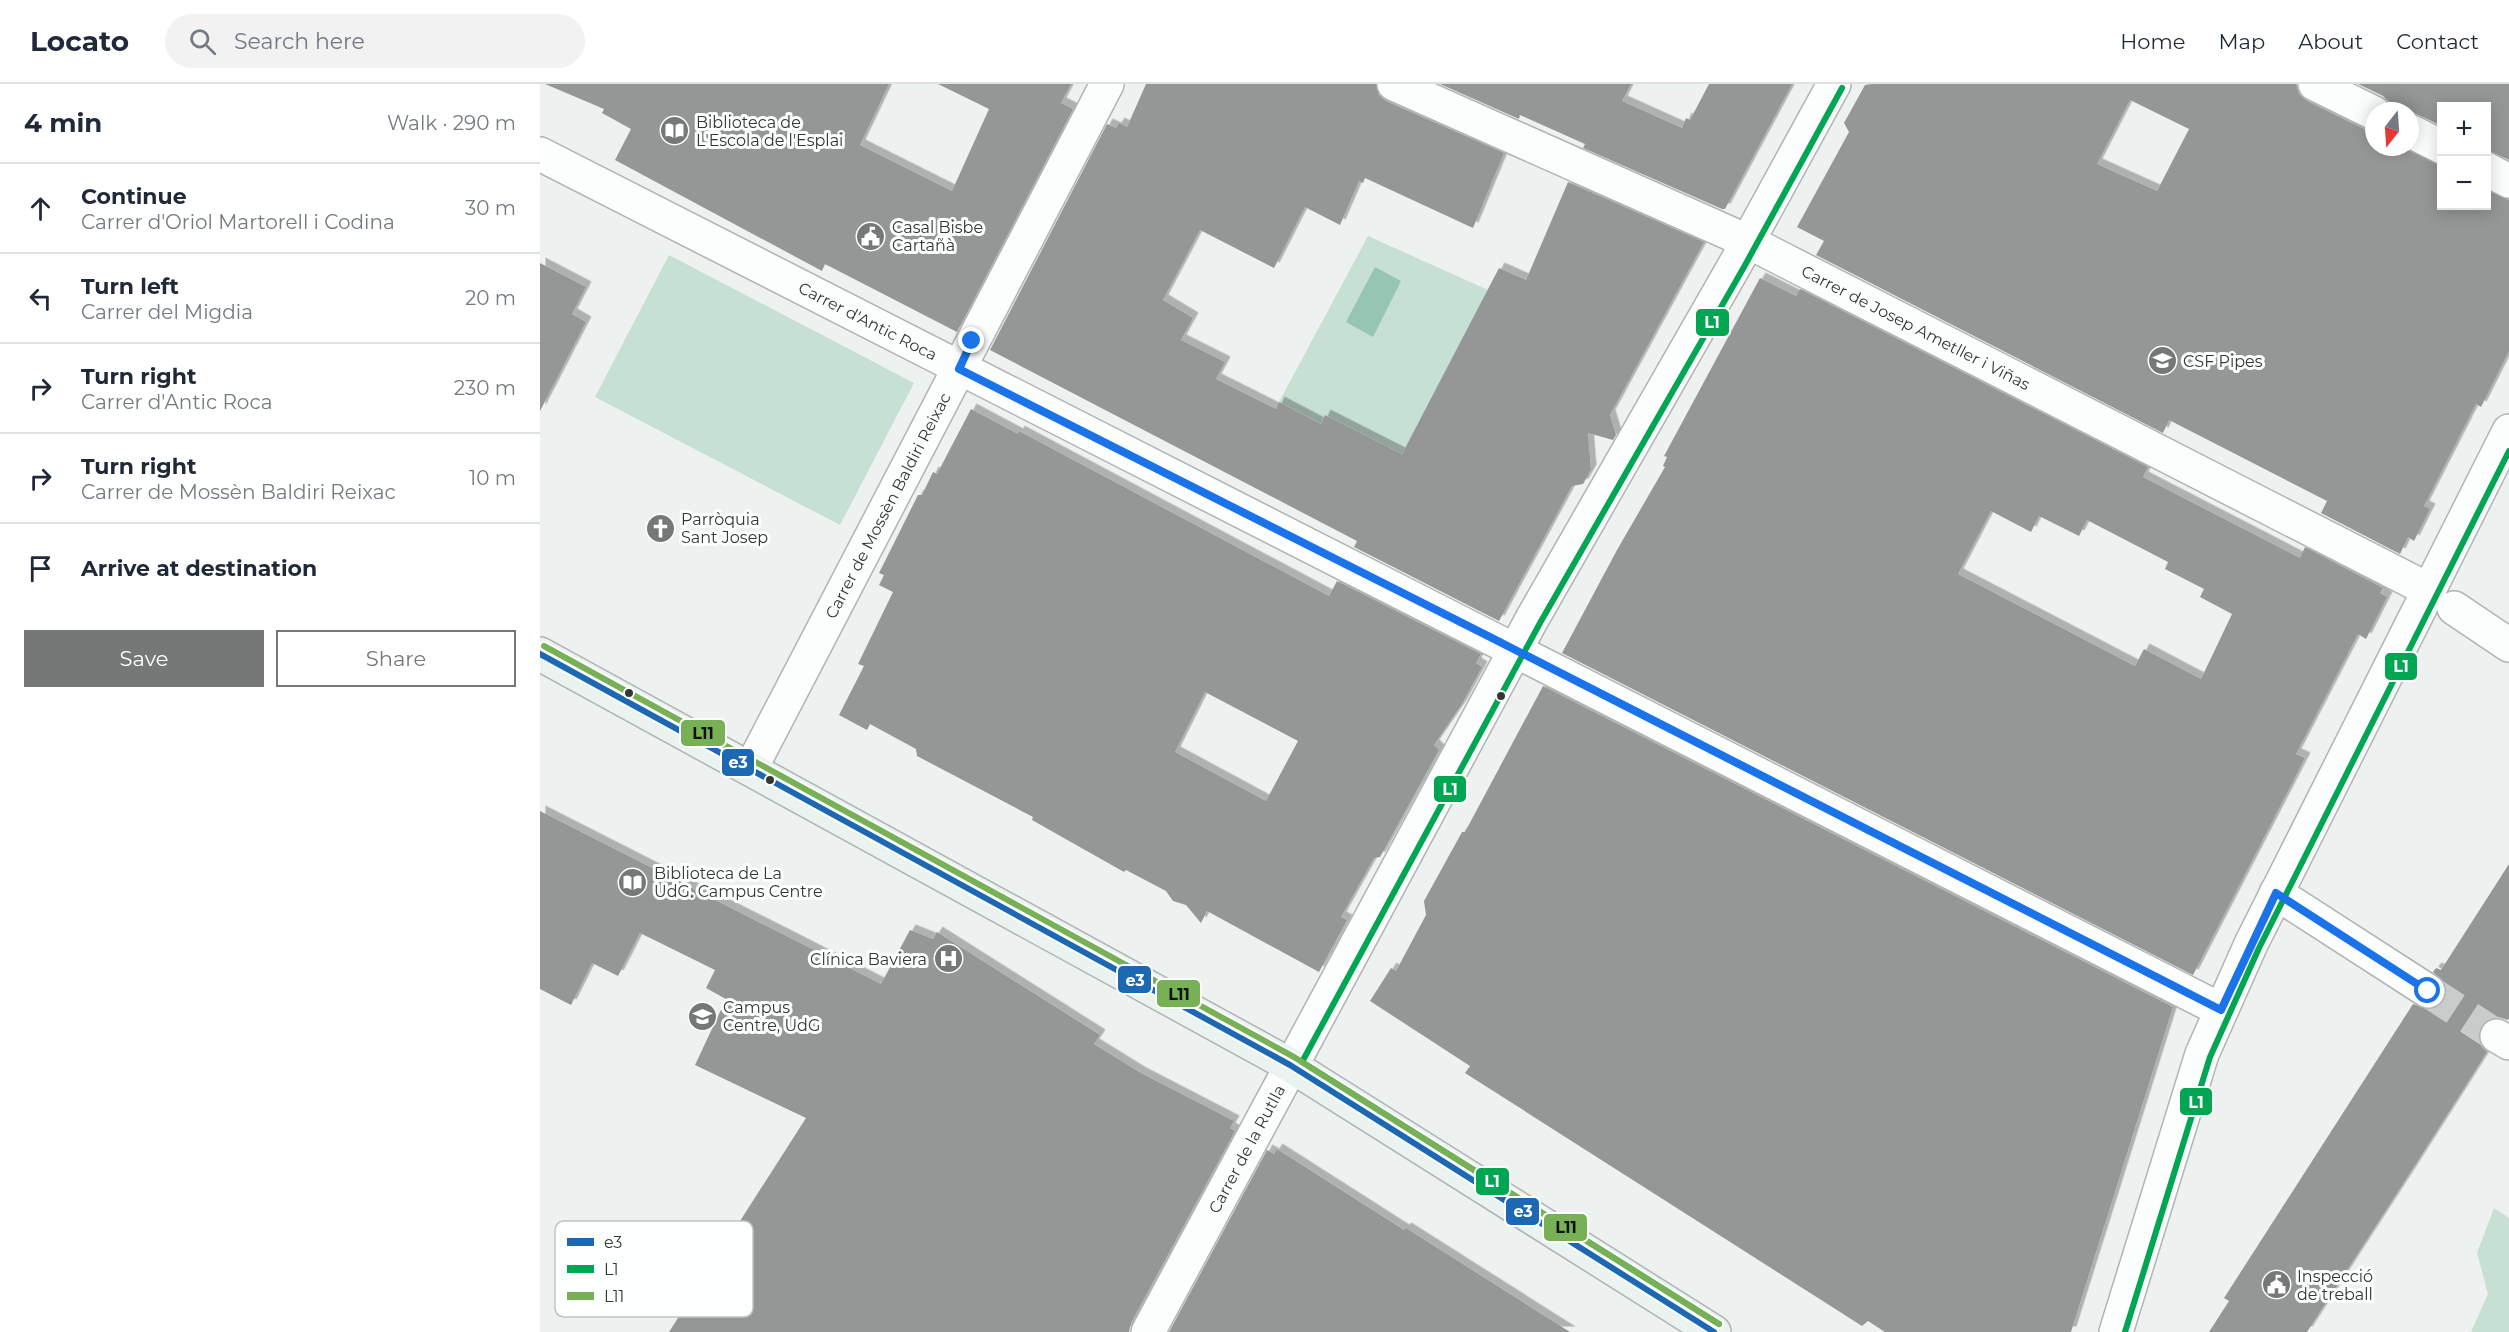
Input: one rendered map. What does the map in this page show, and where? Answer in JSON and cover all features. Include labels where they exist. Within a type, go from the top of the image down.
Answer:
[{"type":"main road","points":[[540,654],[1290,1065],[1712,1332]]},
{"type":"street","name":"Carrer de Mossèn Baldiri Reixac","points":[[751,768],[945,362],[1107,84]]},
{"type":"street","name":"Carrer de Josep Ametller i Viñas","points":[[1394,84],[1747,241],[2442,599],[2509,645]]},
{"type":"street","name":"Carrer de la Rutlla","points":[[1148,1332],[1532,619],[1834,84]]},
{"type":"street","points":[[2315,84],[2365,109]]},
{"type":"street","points":[[2419,136],[2437,144]]},
{"type":"street","name":"Carrer d'Antic Roca","points":[[540,154],[2221,1010]]},
{"type":"street","points":[[2491,172],[2509,181]]},
{"type":"street","points":[[2116,1332],[2202,1054],[2221,1010],[2276,893],[2442,599],[2509,431]]},
{"type":"street","points":[[2276,893],[2428,991]]},
{"type":"shaded area","points":[[1368,236],[1488,290],[1402,454],[1325,415],[1321,424],[1279,402]]},
{"type":"shaded area","points":[[669,255],[914,383],[840,525],[595,397]]},
{"type":"shaded area","points":[[1375,267],[1401,281],[1373,337],[1346,322]]},
{"type":"shaded area","points":[[2494,1208],[2509,1218],[2509,1332],[2471,1332],[2488,1294],[2477,1253]]},
{"type":"building","points":[[545,84],[889,84],[860,145],[952,191],[989,109],[938,84],[1071,84],[1061,103],[1073,109],[957,332],[825,264],[822,271],[615,160],[631,129],[602,113],[604,109]]},
{"type":"building","points":[[1146,84],[1376,84],[1379,95],[1386,101],[1504,153],[1473,228],[1365,178],[1363,183],[1359,181],[1340,225],[1305,207],[1274,268],[1200,230],[1163,300],[1193,318],[1181,340],[1225,362],[1216,379],[1276,409],[1279,402],[1321,424],[1325,415],[1402,454],[1499,268],[1526,280],[1568,182],[1704,242],[1610,415],[1616,435],[1613,440],[1588,433],[1591,470],[1583,484],[1572,486],[1499,621],[1354,547],[1357,541],[990,350],[1107,124],[1116,128],[1119,123],[1127,127]]},
{"type":"building","points":[[1440,84],[1631,84],[1622,101],[1682,128],[1686,118],[1690,120],[1709,84],[1792,84],[1725,209],[1722,209],[1583,148],[1585,144],[1520,115],[1519,119]]},
{"type":"building","points":[[1875,84],[2296,84],[2299,94],[2307,101],[2365,130],[2365,156],[2419,155],[2437,163],[2437,210],[2491,210],[2491,192],[2509,200],[2509,351],[2481,407],[2476,404],[2424,506],[2430,509],[2414,541],[2408,537],[2400,554],[2321,513],[2327,501],[2169,420],[2163,433],[1816,255],[1824,241],[1797,227],[1849,132],[1844,123],[1865,85]],"holes":[[[2130,100],[2189,129],[2157,191],[2097,164]]]},
{"type":"building","points":[[2358,84],[2509,84],[2509,160],[2491,152],[2491,102],[2437,102],[2437,124],[2419,115],[2419,102],[2389,102],[2383,96]]},
{"type":"building","points":[[540,263],[586,287],[572,314],[586,322],[540,411]]},
{"type":"building","points":[[1760,278],[1796,296],[1800,289],[2148,467],[2143,477],[2300,558],[2305,547],[2383,588],[2380,593],[2387,597],[2366,639],[2358,634],[2296,754],[2305,758],[2193,975],[1562,653],[1665,467],[1663,466],[1667,457],[1664,456]],"holes":[[[1991,511],[2031,532],[2039,516],[2079,536],[2087,520],[2168,562],[2165,569],[2204,589],[2200,597],[2232,614],[2201,679],[2144,649],[2135,666],[1958,574]]]},
{"type":"building","points":[[971,409],[1018,434],[1019,431],[1329,596],[1337,581],[1481,654],[1476,663],[1482,667],[1462,704],[1434,745],[1439,750],[1380,857],[1374,858],[1341,917],[1347,920],[1319,972],[1207,911],[1201,923],[1186,905],[1173,901],[1166,891],[1126,870],[1124,872],[1032,820],[1033,817],[917,756],[916,749],[870,724],[867,730],[839,715],[864,666],[858,664],[893,592],[879,585],[884,575],[879,573],[918,495],[922,495],[933,472],[937,474]],"holes":[[[1205,692],[1298,741],[1266,801],[1175,752]]]},
{"type":"building","points":[[1543,686],[2173,1007],[2071,1332],[1885,1332],[1868,1321],[1862,1326],[1465,1073],[1470,1066],[1370,1001],[1391,968],[1396,971],[1426,915],[1424,901],[1462,832],[1465,832]]},
{"type":"building","points":[[540,811],[881,984],[910,930],[933,939],[937,932],[1100,1035],[1094,1044],[1141,1073],[1234,1121],[1230,1128],[1235,1131],[1131,1323],[1129,1332],[669,1332],[679,1317],[753,1317],[753,1221],[740,1221],[806,1118],[695,1065],[726,999],[706,988],[715,970],[640,933],[618,976],[592,963],[571,1005],[540,989]]},
{"type":"building","points":[[2509,864],[2509,1018],[2508,1020],[2498,1017],[2488,1020],[2481,1026],[2478,1036],[2481,1046],[2487,1052],[2410,1173],[2307,1332],[2209,1332],[2229,1301],[2224,1298],[2413,1004],[2428,1010],[2444,1001],[2447,991],[2445,983],[2433,972],[2436,968],[2441,970]]},
{"type":"building","points":[[1277,1149],[1570,1332],[1169,1332],[1267,1150],[1274,1154]]},
{"type":"tunnel","points":[[2428,991],[2497,1036]]},
{"type":"transit line","name":"L1","points":[[1719,1324],[1302,1062],[1540,623],[1744,267],[1842,88]]},
{"type":"transit line","name":"L1","points":[[2125,1332],[2210,1057],[2259,948],[2509,451]]},
{"type":"transit line","name":"L11","points":[[544,646],[1294,1057],[1719,1324]]},
{"type":"transit line","name":"e3","points":[[540,654],[1290,1065],[1714,1332]]},
{"type":"place","name":"Biblioteca de L'Escola de l'Esplai","points":[[675,131]]},
{"type":"place","name":"Casal Bisbe Cartañà","points":[[871,236]]},
{"type":"place","name":"CSF Pipes","points":[[2162,361]]},
{"type":"place","name":"Parròquia Sant Josep","points":[[660,528]]},
{"type":"place","name":"Biblioteca de La UdG. Campus Centre","points":[[633,882]]},
{"type":"place","name":"Clínica Baviera","points":[[948,959]]},
{"type":"place","name":"Campus Centre, UdG","points":[[702,1016]]},
{"type":"place","name":"Inspecció de treball","points":[[2276,1285]]},
{"type":"route","points":[[972,341],[959,369],[2221,1010],[2276,893],[2428,991]]}]
